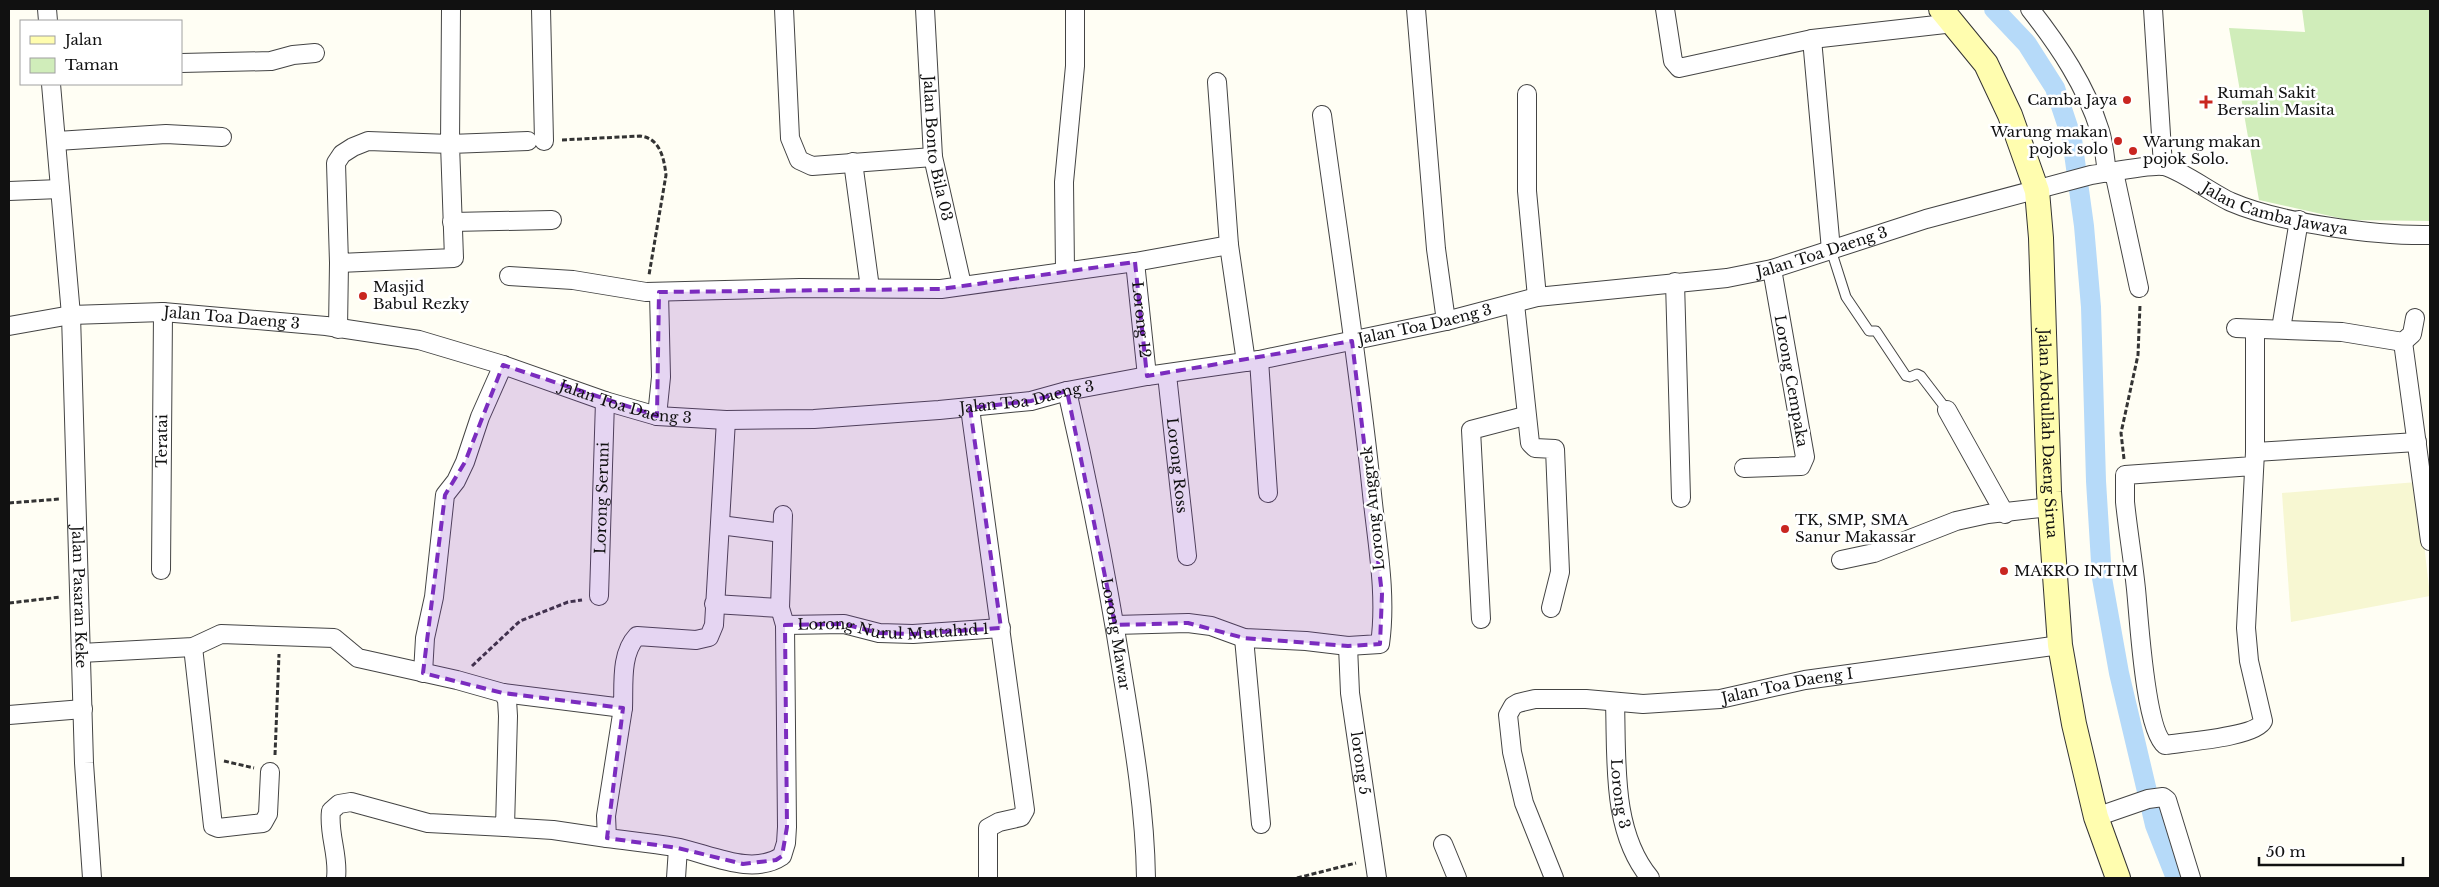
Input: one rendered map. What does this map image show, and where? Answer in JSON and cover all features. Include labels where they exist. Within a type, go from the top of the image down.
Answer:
[{"type":"main road","name":"Jalan Abdullah Daeng Sirua","points":[[1948,16],[1986,64],[2042,189],[2041,238],[2050,507],[2060,645],[2074,724],[2118,878]]},
{"type":"street","points":[[339,263],[454,258],[450,144],[451,9]]},
{"type":"street","points":[[338,329],[339,263],[336,164],[342,154],[352,147],[368,141],[450,144],[536,141],[541,9]]},
{"type":"street","points":[[784,9],[790,138],[796,156],[804,163],[812,166],[933,157]]},
{"type":"street","name":"Jalan Bonto Bila 03","points":[[925,9],[933,157],[962,285]]},
{"type":"street","points":[[1065,270],[1064,182],[1075,66],[1075,9]]},
{"type":"street","points":[[1416,9],[1435,240],[1446,321]]},
{"type":"street","points":[[1664,9],[1673,60],[1679,68],[1812,39],[1948,16]]},
{"type":"street","points":[[2030,9],[2047,31],[2086,94],[2101,133],[2104,173],[2139,288]]},
{"type":"street","points":[[2042,189],[2104,173],[2163,166],[2153,9]]},
{"type":"street","points":[[1812,39],[1831,250]]},
{"type":"street","points":[[182,63],[271,61],[292,54],[315,53]]},
{"type":"street","points":[[1216,82],[1229,245],[1253,361],[1268,493]]},
{"type":"street","name":"Jalan Pasaran Keke","points":[[52,85],[71,314],[83,709],[92,878]]},
{"type":"street","points":[[1527,94],[1527,190],[1537,297]]},
{"type":"street","points":[[1322,116],[1352,341]]},
{"type":"street","points":[[57,141],[166,134],[222,137]]},
{"type":"street","points":[[853,162],[870,288]]},
{"type":"street","name":"Jalan Camba Jawaya","points":[[2163,166],[2231,202],[2258,212],[2382,233],[2430,235]]},
{"type":"street","points":[[9,191],[60,189]]},
{"type":"street","name":"Jalan Toa Daeng 3","points":[[9,326],[71,314],[163,312],[222,316],[338,329],[419,340],[503,365],[605,401],[657,416],[726,420],[814,419],[970,408],[1031,401],[1067,391],[1147,376],[1166,375],[1253,361],[1352,341],[1446,321],[1537,297],[1727,278],[1772,270],[1926,219],[2042,189]]},
{"type":"street","points":[[452,222],[552,220]]},
{"type":"street","points":[[2281,329],[2299,220]]},
{"type":"street","points":[[509,276],[573,280],[653,292],[870,288],[941,289],[1065,270],[1135,262],[1229,245]]},
{"type":"street","name":"Lorong 12","points":[[1135,262],[1147,376]]},
{"type":"street","name":"Lorong Cempaka","points":[[1744,468],[1801,466],[1804,457],[1772,270]]},
{"type":"street","points":[[1675,282],[1682,498]]},
{"type":"street","points":[[653,292],[660,377],[657,416]]},
{"type":"street","points":[[1514,304],[1525,416],[1530,443],[1535,448],[1555,449],[1560,572],[1551,608]]},
{"type":"street","name":"Teratai","points":[[160,570],[163,312]]},
{"type":"street","points":[[2403,342],[2412,334],[2415,318]]},
{"type":"street","points":[[2236,328],[2342,332],[2403,342]]},
{"type":"street","points":[[2255,329],[2254,459],[2246,628],[2250,661],[2263,721],[2259,726],[2242,733],[2165,745],[2154,727],[2146,682],[2125,502],[2125,475],[2254,459],[2417,442]]},
{"type":"street","name":"Lorong Anggrek","points":[[1348,646],[1380,644],[1383,622],[1369,462],[1352,341]]},
{"type":"street","points":[[2403,342],[2430,541]]},
{"type":"street","points":[[423,673],[425,638],[434,597],[445,496],[448,488],[456,482],[465,462],[480,417],[503,365]]},
{"type":"street","name":"Lorong Ross","points":[[1166,375],[1187,556]]},
{"type":"street","name":"Lorong Mawar","points":[[1067,391],[1088,480],[1115,625],[1137,764],[1145,839],[1146,878]]},
{"type":"street","name":"Lorong Seruni","points":[[599,596],[605,401]]},
{"type":"street","points":[[970,408],[1025,810],[1021,818],[999,822],[988,828],[988,878]]},
{"type":"street","points":[[1947,410],[2005,514]]},
{"type":"street","points":[[1481,619],[1472,430],[1525,416]]},
{"type":"street","points":[[607,838],[606,816],[622,708],[625,662],[629,644],[637,636],[696,640],[710,638],[714,625],[726,420]]},
{"type":"street","points":[[1841,560],[1874,553],[1956,521],[1988,514],[2005,514],[2050,507]]},
{"type":"street","points":[[336,878],[338,863],[330,822],[331,811],[339,804],[351,802],[428,823],[553,830],[678,848],[742,864],[770,863],[782,856],[786,843],[787,827],[782,617],[783,515]]},
{"type":"street","points":[[720,525],[782,533]]},
{"type":"street","name":"Lorong Nurul Muttahid 1","points":[[714,604],[782,617],[844,624],[878,633],[913,634],[1001,628]]},
{"type":"street","points":[[1115,625],[1188,623],[1211,626],[1244,638],[1306,640],[1348,646]]},
{"type":"street","points":[[81,653],[193,648],[221,634],[334,638],[358,658],[457,680],[503,693],[622,708]]},
{"type":"street","points":[[1244,638],[1261,824]]},
{"type":"street","name":"Jalan Toa Daeng I","points":[[1554,878],[1524,803],[1508,723],[1510,710],[1513,706],[1535,699],[1643,704],[1720,699],[1805,680],[2060,645]]},
{"type":"street","name":"lorong 5","points":[[1348,646],[1350,693],[1377,878]]},
{"type":"street","points":[[193,648],[212,821],[216,828],[263,823],[268,814],[270,772]]},
{"type":"street","points":[[503,693],[508,700],[505,827]]},
{"type":"street","name":"Lorong 3","points":[[1615,703],[1617,780],[1622,818],[1634,854],[1650,878]]},
{"type":"street","points":[[9,715],[83,709]]},
{"type":"street","points":[[2101,815],[2158,796],[2167,800],[2191,878]]},
{"type":"street","points":[[1443,844],[1457,878]]},
{"type":"street","points":[[676,878],[678,848]]},
{"type":"lane","points":[[1831,250],[1846,297],[1869,331],[1876,331],[1906,376],[1910,377],[1918,374],[1921,376],[1947,410]]},
{"type":"path","points":[[536,141],[640,136],[651,139],[656,145],[664,161],[666,175],[653,292]]},
{"type":"path","points":[[2125,475],[2121,433],[2130,399],[2140,338],[2139,288]]},
{"type":"path","points":[[9,503],[76,497]]},
{"type":"path","points":[[9,603],[79,595]]},
{"type":"path","points":[[457,680],[520,621],[568,602],[599,596]]},
{"type":"path","points":[[206,760],[226,761],[270,772],[273,771],[279,636]]},
{"type":"path","points":[[1297,878],[1374,858]]},
{"type":"highlighted area","points":[[1135,262],[1147,376],[1352,341],[1382,594],[1380,644],[1348,646],[1244,638],[1188,623],[1115,625],[1067,391],[1031,401],[970,408],[1001,628],[913,634],[879,633],[844,624],[785,625],[787,827],[782,856],[776,860],[743,864],[678,848],[607,838],[623,708],[503,693],[423,673],[445,495],[465,462],[503,365],[657,416],[659,292],[941,289]]},
{"type":"green space","points":[[2302,9],[2430,9],[2430,221],[2348,220],[2259,200],[2229,28],[2305,32]]},
{"type":"green space","points":[[2417,482],[2430,596],[2291,622],[2282,493]]},
{"type":"waterway","points":[[1994,9],[2027,44],[2055,88],[2072,139],[2084,226],[2091,307],[2096,481],[2102,578],[2119,673],[2155,825],[2176,878]]},
{"type":"place","name":"Camba Jaya","points":[[2127,100]]},
{"type":"place","name":"Rumah Sakit Bersalin Masita","points":[[2206,102]]},
{"type":"place","name":"Warung makan pojok solo","points":[[2118,141]]},
{"type":"place","name":"Warung makan pojok Solo.","points":[[2133,151]]},
{"type":"place","name":"Masjid Babul Rezky","points":[[363,296]]},
{"type":"place","name":"TK, SMP, SMA Sanur Makassar","points":[[1785,529]]},
{"type":"place","name":"MAKRO INTIM","points":[[2004,571]]}]
